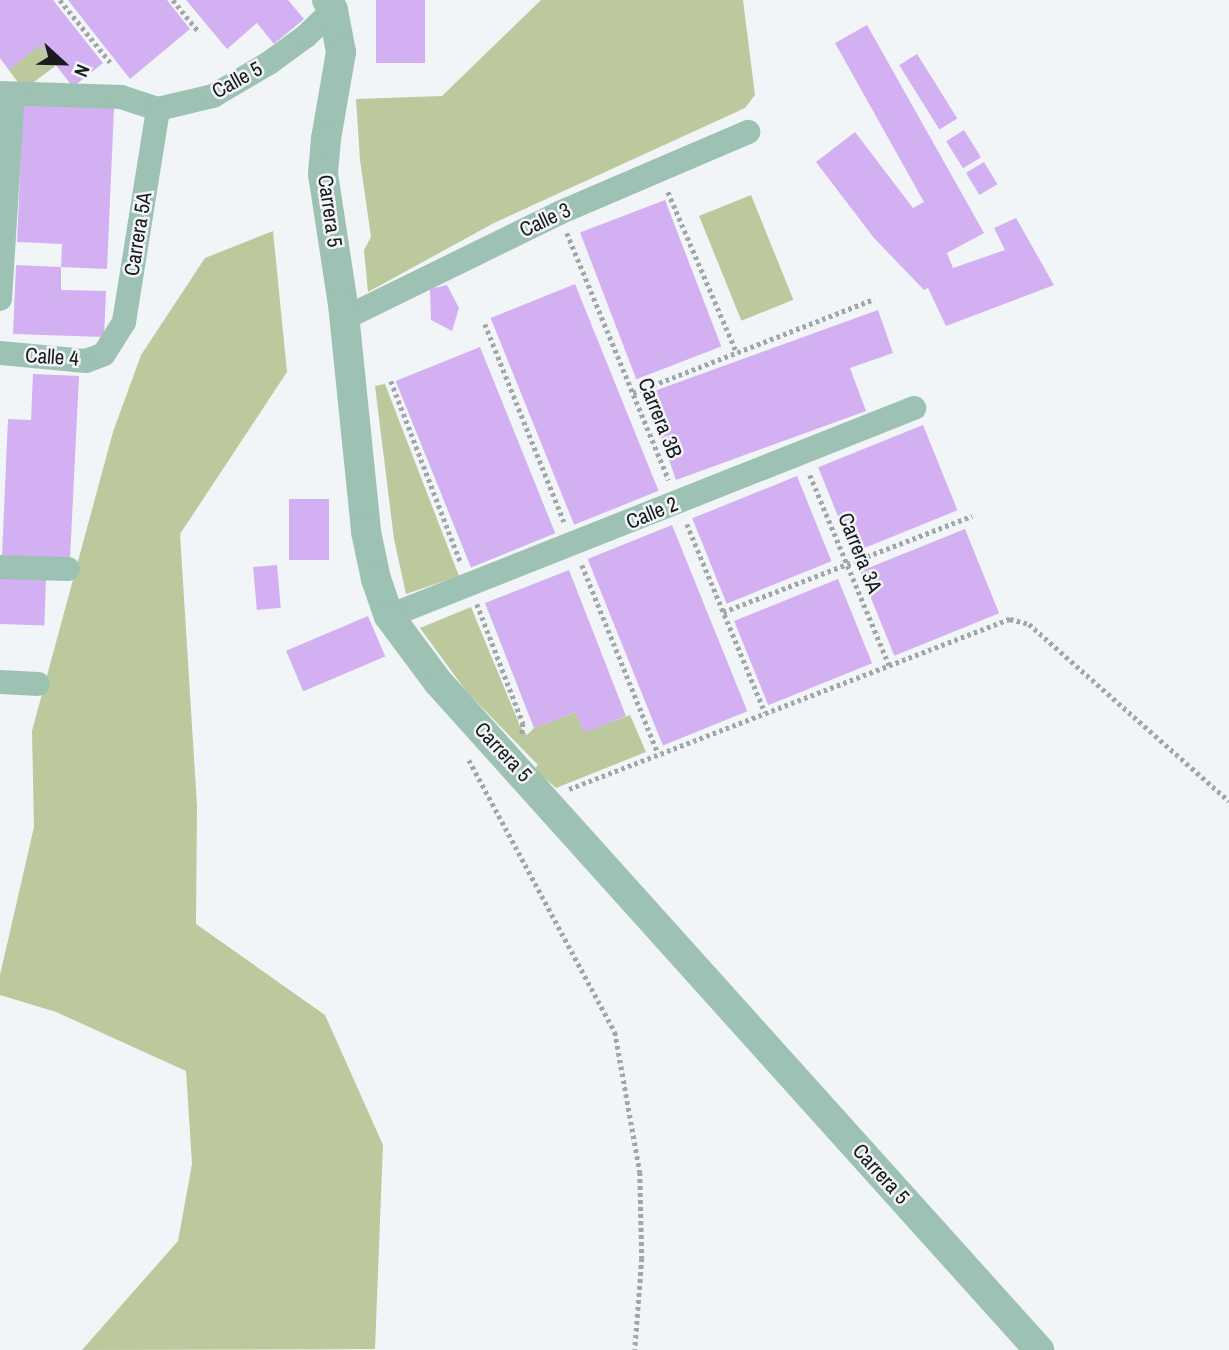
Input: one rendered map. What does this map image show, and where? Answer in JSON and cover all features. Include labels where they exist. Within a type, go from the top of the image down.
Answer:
[{"type":"street","name":"Calle 5","points":[[158,109],[214,96],[270,63],[306,36],[330,5]]},
{"type":"street","name":"Carrera 5","points":[[330,5],[341,51],[323,174],[344,311],[366,532],[376,579],[389,616],[438,682],[1038,1350]]},
{"type":"street","points":[[0,299],[4,88],[121,97],[158,109]]},
{"type":"street","name":"Carrera 5A","points":[[104,354],[124,322],[158,109]]},
{"type":"street","name":"Calle 3","points":[[344,311],[559,213],[748,132]]},
{"type":"street","name":"Calle 4","points":[[0,353],[86,361],[104,354]]},
{"type":"street","name":"Calle 2","points":[[389,616],[914,408]]},
{"type":"street","points":[[0,567],[68,569]]},
{"type":"street","points":[[0,682],[38,684]]},
{"type":"path","points":[[60,0],[110,62]]},
{"type":"path","points":[[173,0],[198,31]]},
{"type":"path","points":[[659,170],[737,353]]},
{"type":"path","name":"Carrera 3B","points":[[559,213],[765,712]]},
{"type":"path","points":[[633,393],[874,299]]},
{"type":"path","name":"Carrera 3A","points":[[802,453],[889,665]]},
{"type":"path","points":[[723,612],[972,516]]},
{"type":"path","points":[[545,798],[1010,619],[1028,625],[1229,801]]},
{"type":"path","points":[[465,752],[615,1032],[639,1171],[642,1258],[635,1350]]},
{"type":"green space","points":[[541,0],[743,0],[755,95],[745,108],[494,223],[368,292],[364,250],[371,237],[360,160],[356,99],[442,96]]},
{"type":"green space","points":[[40,45],[56,66],[24,90],[8,69]]},
{"type":"green space","points":[[751,195],[793,300],[741,321],[699,216]]},
{"type":"green space","points":[[273,231],[287,372],[180,534],[197,806],[196,924],[325,1015],[383,1145],[375,1349],[82,1350],[178,1241],[192,1164],[186,1071],[56,1012],[0,995],[0,975],[34,827],[32,731],[113,432],[141,355],[205,258]]},
{"type":"green space","points":[[385,384],[459,576],[406,594],[394,539],[375,386]]},
{"type":"green space","points":[[471,607],[520,726],[527,735],[534,728],[576,712],[584,732],[630,715],[646,752],[556,788],[534,769],[538,765],[466,691],[420,628]]},
{"type":"building","points":[[0,0],[53,0],[103,63],[73,87],[40,45],[9,70],[0,58]]},
{"type":"building","points":[[68,0],[167,0],[190,29],[130,79]]},
{"type":"building","points":[[186,0],[288,0],[304,19],[274,44],[257,23],[227,49]]},
{"type":"building","points":[[376,0],[425,0],[425,63],[376,63]]},
{"type":"building","points":[[867,25],[984,233],[947,253],[953,268],[1005,250],[994,228],[1016,218],[1054,285],[946,326],[928,288],[924,290],[874,238],[816,162],[855,132],[913,208],[924,202],[835,43]]},
{"type":"building","points":[[917,54],[957,118],[939,130],[899,65]]},
{"type":"building","points":[[23,105],[114,108],[107,269],[61,267],[62,244],[17,242]]},
{"type":"building","points":[[964,130],[981,157],[963,168],[946,141]]},
{"type":"building","points":[[984,162],[997,184],[979,195],[966,173]]},
{"type":"building","points":[[665,200],[721,347],[636,379],[580,233]]},
{"type":"building","points":[[16,265],[61,267],[61,290],[106,291],[104,337],[13,334]]},
{"type":"building","points":[[575,284],[659,491],[574,525],[491,318]]},
{"type":"building","points":[[447,285],[459,308],[452,331],[431,320],[430,289]]},
{"type":"building","points":[[878,310],[893,353],[850,368],[866,411],[676,480],[646,394]]},
{"type":"building","points":[[480,347],[555,533],[471,567],[396,381]]},
{"type":"building","points":[[33,374],[79,376],[70,559],[2,556],[8,419],[31,420]]},
{"type":"building","points":[[923,425],[957,510],[853,553],[818,467]]},
{"type":"building","points":[[797,476],[831,561],[727,604],[692,518]]},
{"type":"building","points":[[289,499],[329,499],[329,560],[289,560]]},
{"type":"building","points":[[672,525],[747,711],[663,745],[588,559]]},
{"type":"building","points":[[965,529],[999,613],[894,656],[860,571]]},
{"type":"building","points":[[277,565],[281,608],[257,610],[253,567]]},
{"type":"building","points":[[569,570],[626,716],[584,733],[576,712],[534,728],[485,603]]},
{"type":"building","points":[[0,578],[46,580],[44,626],[0,624]]},
{"type":"building","points":[[838,579],[872,663],[768,705],[734,621]]},
{"type":"building","points":[[368,616],[385,657],[303,691],[286,651]]}]
